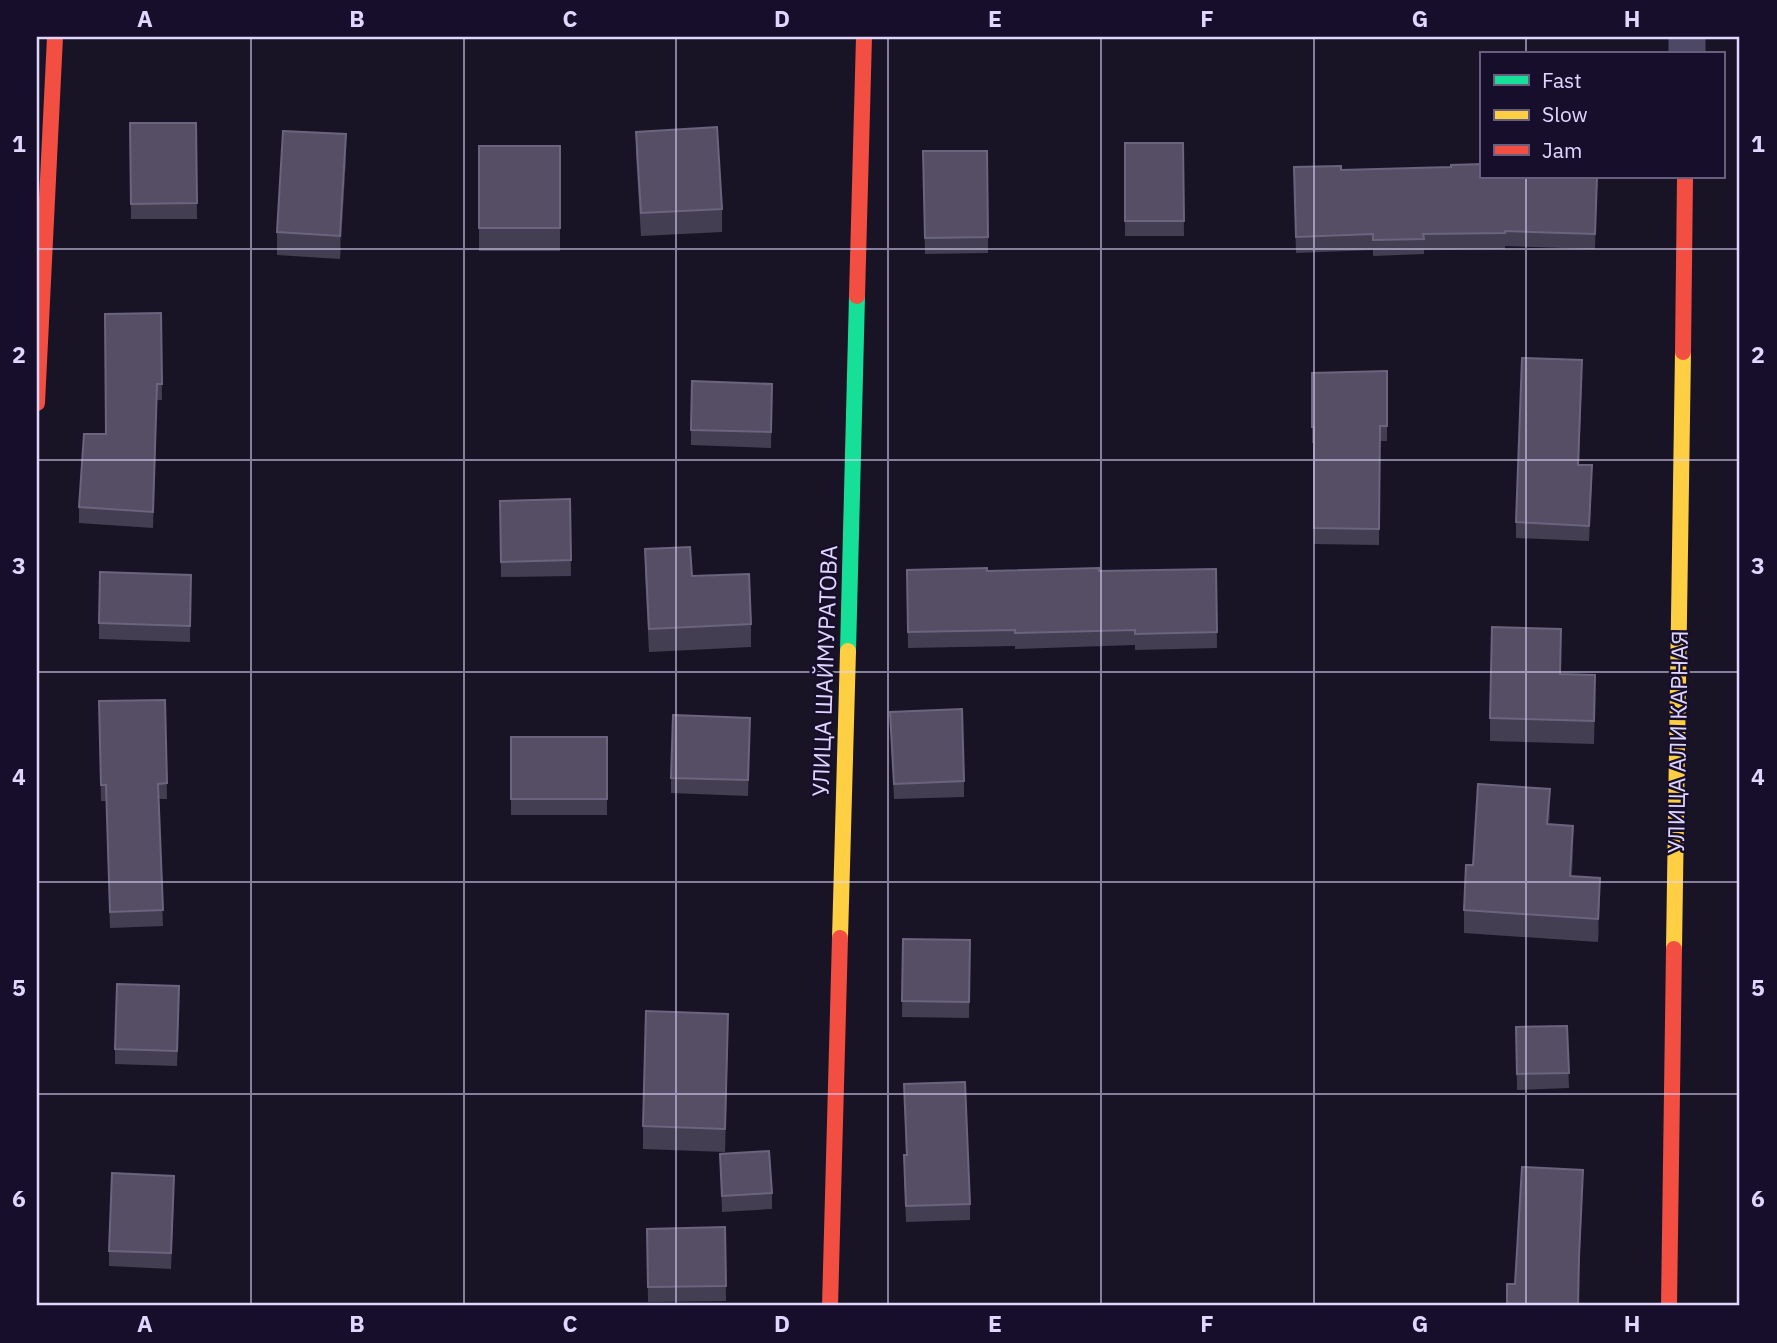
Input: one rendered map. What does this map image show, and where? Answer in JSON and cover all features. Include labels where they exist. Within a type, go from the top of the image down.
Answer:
[{"type":"street","points":[[37,402],[55,37]]},
{"type":"street","name":"УЛИЦА ШАЙМУРАТОВА","points":[[830,1306],[864,37]]},
{"type":"street","name":"УЛИЦА АЛИ КАРНАЯ","points":[[1669,1306],[1685,178]]},
{"type":"building","points":[[130,123],[196,123],[197,203],[131,204]]},
{"type":"building","points":[[717,127],[722,209],[641,213],[636,132]]},
{"type":"building","points":[[283,131],[346,134],[340,236],[277,232]]},
{"type":"building","points":[[1125,143],[1183,143],[1184,221],[1125,221]]},
{"type":"building","points":[[479,146],[560,146],[560,228],[479,228]]},
{"type":"building","points":[[923,151],[987,151],[988,237],[925,238]]},
{"type":"building","points":[[1480,164],[1480,178],[1597,178],[1595,234],[1505,231],[1423,234],[1424,239],[1373,240],[1373,234],[1296,237],[1294,167],[1341,166],[1341,170]]},
{"type":"building","points":[[161,313],[162,384],[157,384],[153,512],[79,507],[84,434],[106,434],[105,314]]},
{"type":"building","points":[[1522,358],[1582,360],[1578,465],[1592,465],[1589,526],[1516,522]]},
{"type":"building","points":[[1387,371],[1387,426],[1380,426],[1379,529],[1314,528],[1312,373]]},
{"type":"building","points":[[692,381],[772,384],[771,432],[691,430]]},
{"type":"building","points":[[570,499],[571,560],[501,562],[500,501]]},
{"type":"building","points":[[690,547],[692,576],[749,574],[751,624],[649,629],[645,549]]},
{"type":"building","points":[[987,568],[987,571],[1216,569],[1217,632],[908,632],[907,570]]},
{"type":"building","points":[[100,572],[191,575],[190,626],[99,623]]},
{"type":"building","points":[[1492,627],[1561,629],[1560,674],[1595,675],[1594,721],[1490,718]]},
{"type":"building","points":[[165,700],[167,783],[158,784],[163,910],[110,912],[106,785],[101,785],[99,701]]},
{"type":"building","points":[[962,709],[964,781],[894,784],[890,712]]},
{"type":"building","points":[[673,715],[750,718],[748,780],[671,778]]},
{"type":"building","points":[[511,737],[607,737],[607,799],[511,799]]},
{"type":"building","points":[[1478,784],[1550,789],[1547,824],[1573,826],[1570,876],[1600,878],[1598,919],[1464,910],[1466,865],[1473,865]]},
{"type":"building","points":[[903,939],[970,940],[969,1002],[902,1001]]},
{"type":"building","points":[[117,984],[179,986],[177,1051],[115,1049]]},
{"type":"building","points":[[646,1011],[728,1014],[725,1129],[643,1126]]},
{"type":"building","points":[[1567,1026],[1569,1073],[1517,1074],[1516,1027]]},
{"type":"building","points":[[965,1082],[970,1204],[906,1206],[904,1084]]},
{"type":"building","points":[[769,1151],[772,1193],[722,1196],[720,1154]]},
{"type":"building","points":[[1522,1167],[1583,1170],[1578,1306],[1507,1306],[1507,1284],[1515,1284]]},
{"type":"building","points":[[112,1173],[174,1176],[171,1253],[109,1251]]},
{"type":"building","points":[[725,1227],[726,1286],[648,1287],[647,1229]]},
{"type":"traffic: fast","points":[[848,651],[857,296]]},
{"type":"traffic: slow","points":[[1674,949],[1683,352]]},
{"type":"traffic: slow","points":[[840,938],[848,651]]},
{"type":"traffic: jam","points":[[37,403],[55,37]]},
{"type":"traffic: jam","points":[[857,296],[864,37]]},
{"type":"traffic: jam","points":[[1683,352],[1685,178]]},
{"type":"traffic: jam","points":[[830,1306],[840,938]]},
{"type":"traffic: jam","points":[[1669,1306],[1674,949]]}]
